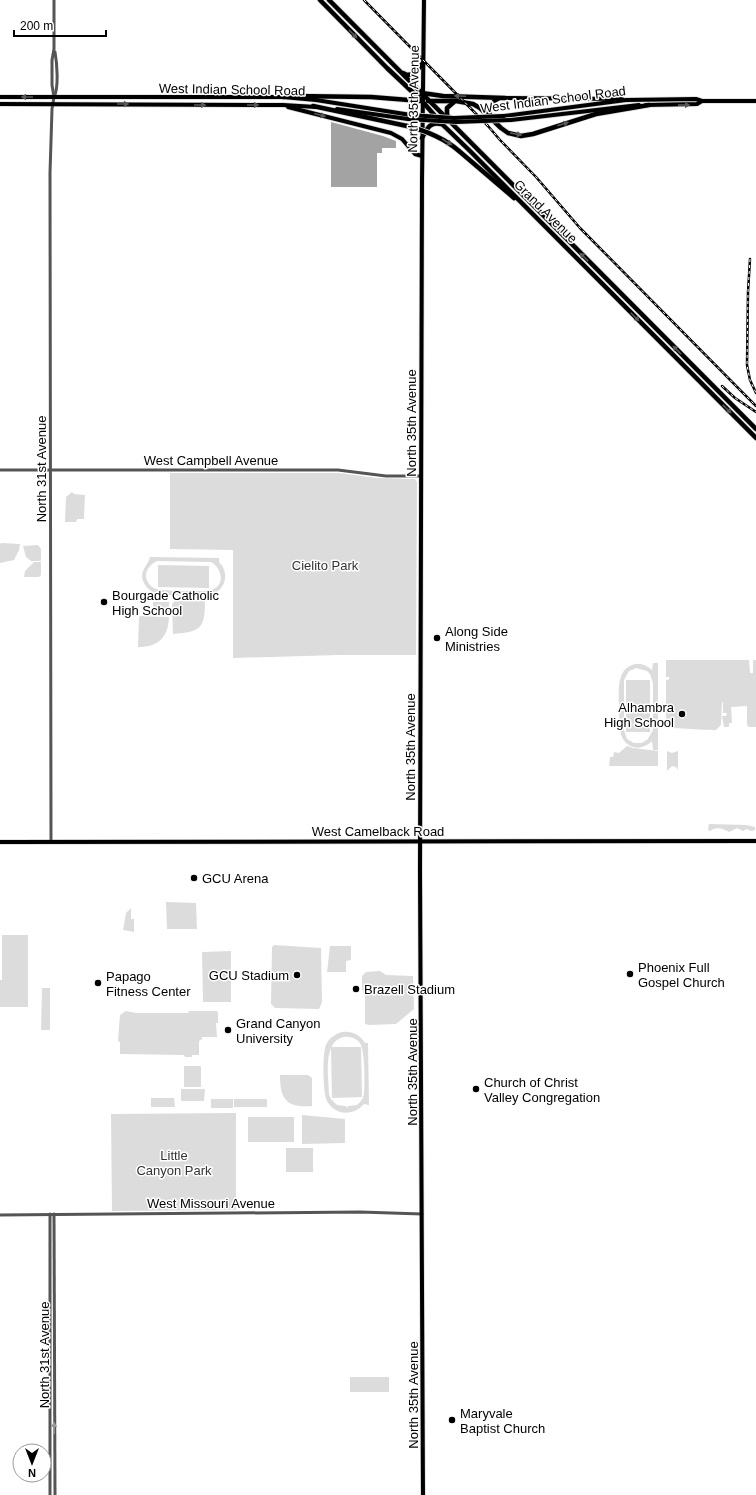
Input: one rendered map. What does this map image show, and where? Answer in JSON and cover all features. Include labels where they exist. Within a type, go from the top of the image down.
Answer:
[{"type":"highway","name":"Grand Avenue","points":[[320,0],[756,438]]},
{"type":"highway","name":"Grand Avenue","points":[[330,1],[756,429]]},
{"type":"highway","points":[[326,6],[330,1]]},
{"type":"highway","points":[[399,70],[407,75],[412,75],[417,72],[423,63]]},
{"type":"highway","points":[[401,99],[405,96],[406,92],[403,84]]},
{"type":"highway","points":[[410,99],[422,93],[443,96],[505,98]]},
{"type":"highway","points":[[283,97],[364,97],[470,103],[476,106],[508,133],[525,136],[596,114],[649,105]]},
{"type":"highway","points":[[452,124],[447,116],[447,111],[449,105],[456,102]]},
{"type":"highway","points":[[313,106],[407,126],[432,134],[448,142],[507,194],[522,204]]},
{"type":"highway","points":[[422,138],[427,128],[432,124],[436,123],[443,125]]},
{"type":"highway","points":[[477,158],[482,153]]},
{"type":"highway","points":[[537,219],[545,218]]},
{"type":"highway","points":[[700,382],[704,377]]},
{"type":"main road","name":"North 35th Avenue","points":[[423,1495],[420,841],[422,93],[424,0]]},
{"type":"main road","name":"West Indian School Road","points":[[0,97],[283,97],[316,100],[409,117],[454,118],[504,116],[626,100],[696,99],[702,101],[756,102]]},
{"type":"main road","points":[[492,120],[490,115],[492,105],[496,100],[505,98],[609,98],[626,100]]},
{"type":"main road","name":"West Indian School Road","points":[[0,104],[313,106],[456,122],[510,120],[623,106],[697,104],[702,101]]},
{"type":"main road","points":[[283,105],[391,133],[402,139],[414,154],[422,156]]},
{"type":"main road","name":"West Camelback Road","points":[[0,842],[756,840]]},
{"type":"street","name":"North 31st Avenue","points":[[51,841],[50,188],[53,104],[56,92],[54,0]]},
{"type":"street","name":"West Campbell Avenue","points":[[0,470],[338,470],[386,476],[421,476]]},
{"type":"street","name":"West Missouri Avenue","points":[[0,1215],[360,1212],[422,1214]]},
{"type":"street","name":"North 31st Avenue","points":[[50,1495],[52,1214]]},
{"type":"street","name":"North 31st Avenue","points":[[52,1311],[54,1495]]},
{"type":"green space","name":"Cielito Park","points":[[170,473],[339,473],[377,478],[415,479],[417,482],[416,655],[338,655],[233,658],[233,550],[170,549]]},
{"type":"green space","points":[[72,492],[74,494],[85,495],[84,519],[77,519],[76,522],[65,522],[66,497]]},
{"type":"green space","points":[[1,543],[20,544],[14,560],[0,563]]},
{"type":"green space","points":[[38,545],[41,549],[41,561],[31,561],[26,557],[23,546]]},
{"type":"green space","points":[[150,557],[219,558],[219,562],[224,571],[225,581],[216,593],[211,595],[191,596],[155,593],[146,586],[142,577],[143,571]],"holes":[[[157,561],[211,562],[218,568],[221,577],[219,585],[216,588],[207,591],[174,591],[156,589],[149,584],[146,575],[148,568]]]},
{"type":"green space","points":[[34,562],[41,562],[41,575],[39,577],[24,577],[25,571]]},
{"type":"green space","points":[[158,565],[209,566],[209,588],[158,587]]},
{"type":"green space","points":[[175,601],[205,601],[204,618],[199,627],[189,632],[173,634],[172,604]]},
{"type":"green space","points":[[153,602],[169,602],[169,613],[153,613]]},
{"type":"green space","points":[[140,616],[169,617],[167,630],[161,640],[157,643],[145,647],[138,647]]},
{"type":"green space","points":[[666,660],[749,660],[750,673],[753,673],[753,660],[756,660],[756,727],[749,727],[747,725],[747,706],[731,707],[732,723],[729,723],[729,727],[724,727],[722,716],[726,716],[727,713],[723,713],[722,702],[721,725],[716,730],[666,728],[666,680],[670,677],[666,677]]},
{"type":"green space","points":[[653,663],[658,663],[658,750],[653,750],[652,741],[646,746],[636,748],[628,744],[621,735],[619,724],[619,688],[623,672],[632,665],[638,664],[645,665],[652,670]],"holes":[[[636,668],[647,671],[650,674],[653,683],[653,730],[648,739],[642,743],[634,743],[627,739],[624,730],[624,680],[629,671]]]},
{"type":"green space","points":[[626,680],[650,680],[650,732],[626,732]]},
{"type":"green space","points":[[627,746],[658,751],[658,766],[609,766],[610,757],[613,757],[614,752],[619,753]]},
{"type":"green space","points":[[667,751],[672,753],[678,751],[678,770],[676,767],[672,766],[667,771]]},
{"type":"green space","points":[[709,824],[746,825],[755,827],[755,830],[751,831],[747,829],[743,831],[737,828],[729,832],[718,828],[710,831],[708,830]]},
{"type":"green space","points":[[166,902],[196,903],[197,929],[167,929]]},
{"type":"green space","points":[[131,908],[131,919],[134,919],[134,932],[123,930],[126,913]]},
{"type":"green space","points":[[2,935],[28,935],[28,1007],[0,1007],[0,980],[2,980]]},
{"type":"green space","name":"GCU Stadium","points":[[274,945],[321,948],[322,1002],[319,1009],[275,1008],[271,1004],[272,947]]},
{"type":"green space","points":[[330,946],[351,946],[351,960],[346,961],[346,972],[327,972]]},
{"type":"green space","points":[[231,951],[231,1002],[203,1002],[202,952]]},
{"type":"green space","points":[[380,971],[386,975],[413,976],[414,1009],[396,1024],[365,1024],[365,997],[362,989],[362,976],[366,972]]},
{"type":"green space","points":[[42,988],[50,988],[50,1030],[41,1030]]},
{"type":"green space","points":[[126,1011],[136,1013],[188,1013],[189,1011],[217,1011],[217,1037],[202,1037],[199,1041],[199,1055],[192,1055],[192,1057],[185,1057],[184,1055],[120,1054],[120,1042],[118,1041],[120,1015]]},
{"type":"green space","points":[[346,1032],[358,1035],[365,1043],[368,1043],[369,1105],[364,1104],[355,1111],[345,1113],[340,1112],[330,1106],[326,1097],[324,1082],[326,1045],[332,1037],[339,1033]],"holes":[[[343,1037],[350,1037],[360,1043],[364,1060],[364,1094],[360,1103],[357,1105],[348,1106],[347,1108],[346,1106],[337,1105],[331,1099],[329,1094],[329,1053],[336,1040]]]},
{"type":"green space","points":[[331,1047],[361,1047],[362,1097],[332,1098]]},
{"type":"green space","points":[[184,1066],[201,1067],[201,1087],[184,1087]]},
{"type":"green space","points":[[280,1075],[308,1075],[312,1078],[312,1106],[296,1105],[286,1100],[281,1090]]},
{"type":"green space","points":[[181,1089],[205,1089],[204,1101],[181,1101]]},
{"type":"green space","points":[[151,1098],[174,1098],[175,1107],[151,1107]]},
{"type":"green space","points":[[211,1099],[233,1099],[233,1108],[211,1108]]},
{"type":"green space","points":[[234,1099],[267,1099],[267,1107],[234,1107]]},
{"type":"green space","name":"Little Canyon Park","points":[[236,1113],[236,1210],[112,1211],[111,1114]]},
{"type":"green space","points":[[302,1115],[345,1119],[345,1143],[302,1144]]},
{"type":"green space","points":[[248,1117],[294,1117],[294,1142],[248,1142]]},
{"type":"green space","points":[[286,1148],[313,1148],[313,1172],[286,1172]]},
{"type":"green space","points":[[350,1377],[389,1377],[389,1392],[350,1392]]},
{"type":"shaded area","points":[[331,122],[396,141],[396,148],[382,148],[382,153],[377,153],[377,187],[331,187]]},
{"type":"railway","points":[[364,0],[488,126],[536,177],[580,228],[756,406]]},
{"type":"railway","points":[[750,259],[747,365],[750,380],[756,393]]},
{"type":"railway","points":[[722,386],[735,398],[756,412]]},
{"type":"place","name":"Bourgade Catholic High School","points":[[104,602]]},
{"type":"place","name":"Along Side Ministries","points":[[437,638]]},
{"type":"place","name":"Alhambra High School","points":[[682,714]]},
{"type":"place","name":"GCU Arena","points":[[194,878]]},
{"type":"place","name":"Phoenix Full Gospel Church","points":[[630,974]]},
{"type":"place","name":"GCU Stadium","points":[[297,975]]},
{"type":"place","name":"Papago Fitness Center","points":[[98,983]]},
{"type":"place","name":"Brazell Stadium","points":[[356,989]]},
{"type":"place","name":"Grand Canyon University","points":[[228,1030]]},
{"type":"place","name":"Church of Christ Valley Congregation","points":[[476,1089]]},
{"type":"place","name":"Maryvale Baptist Church","points":[[452,1420]]}]
